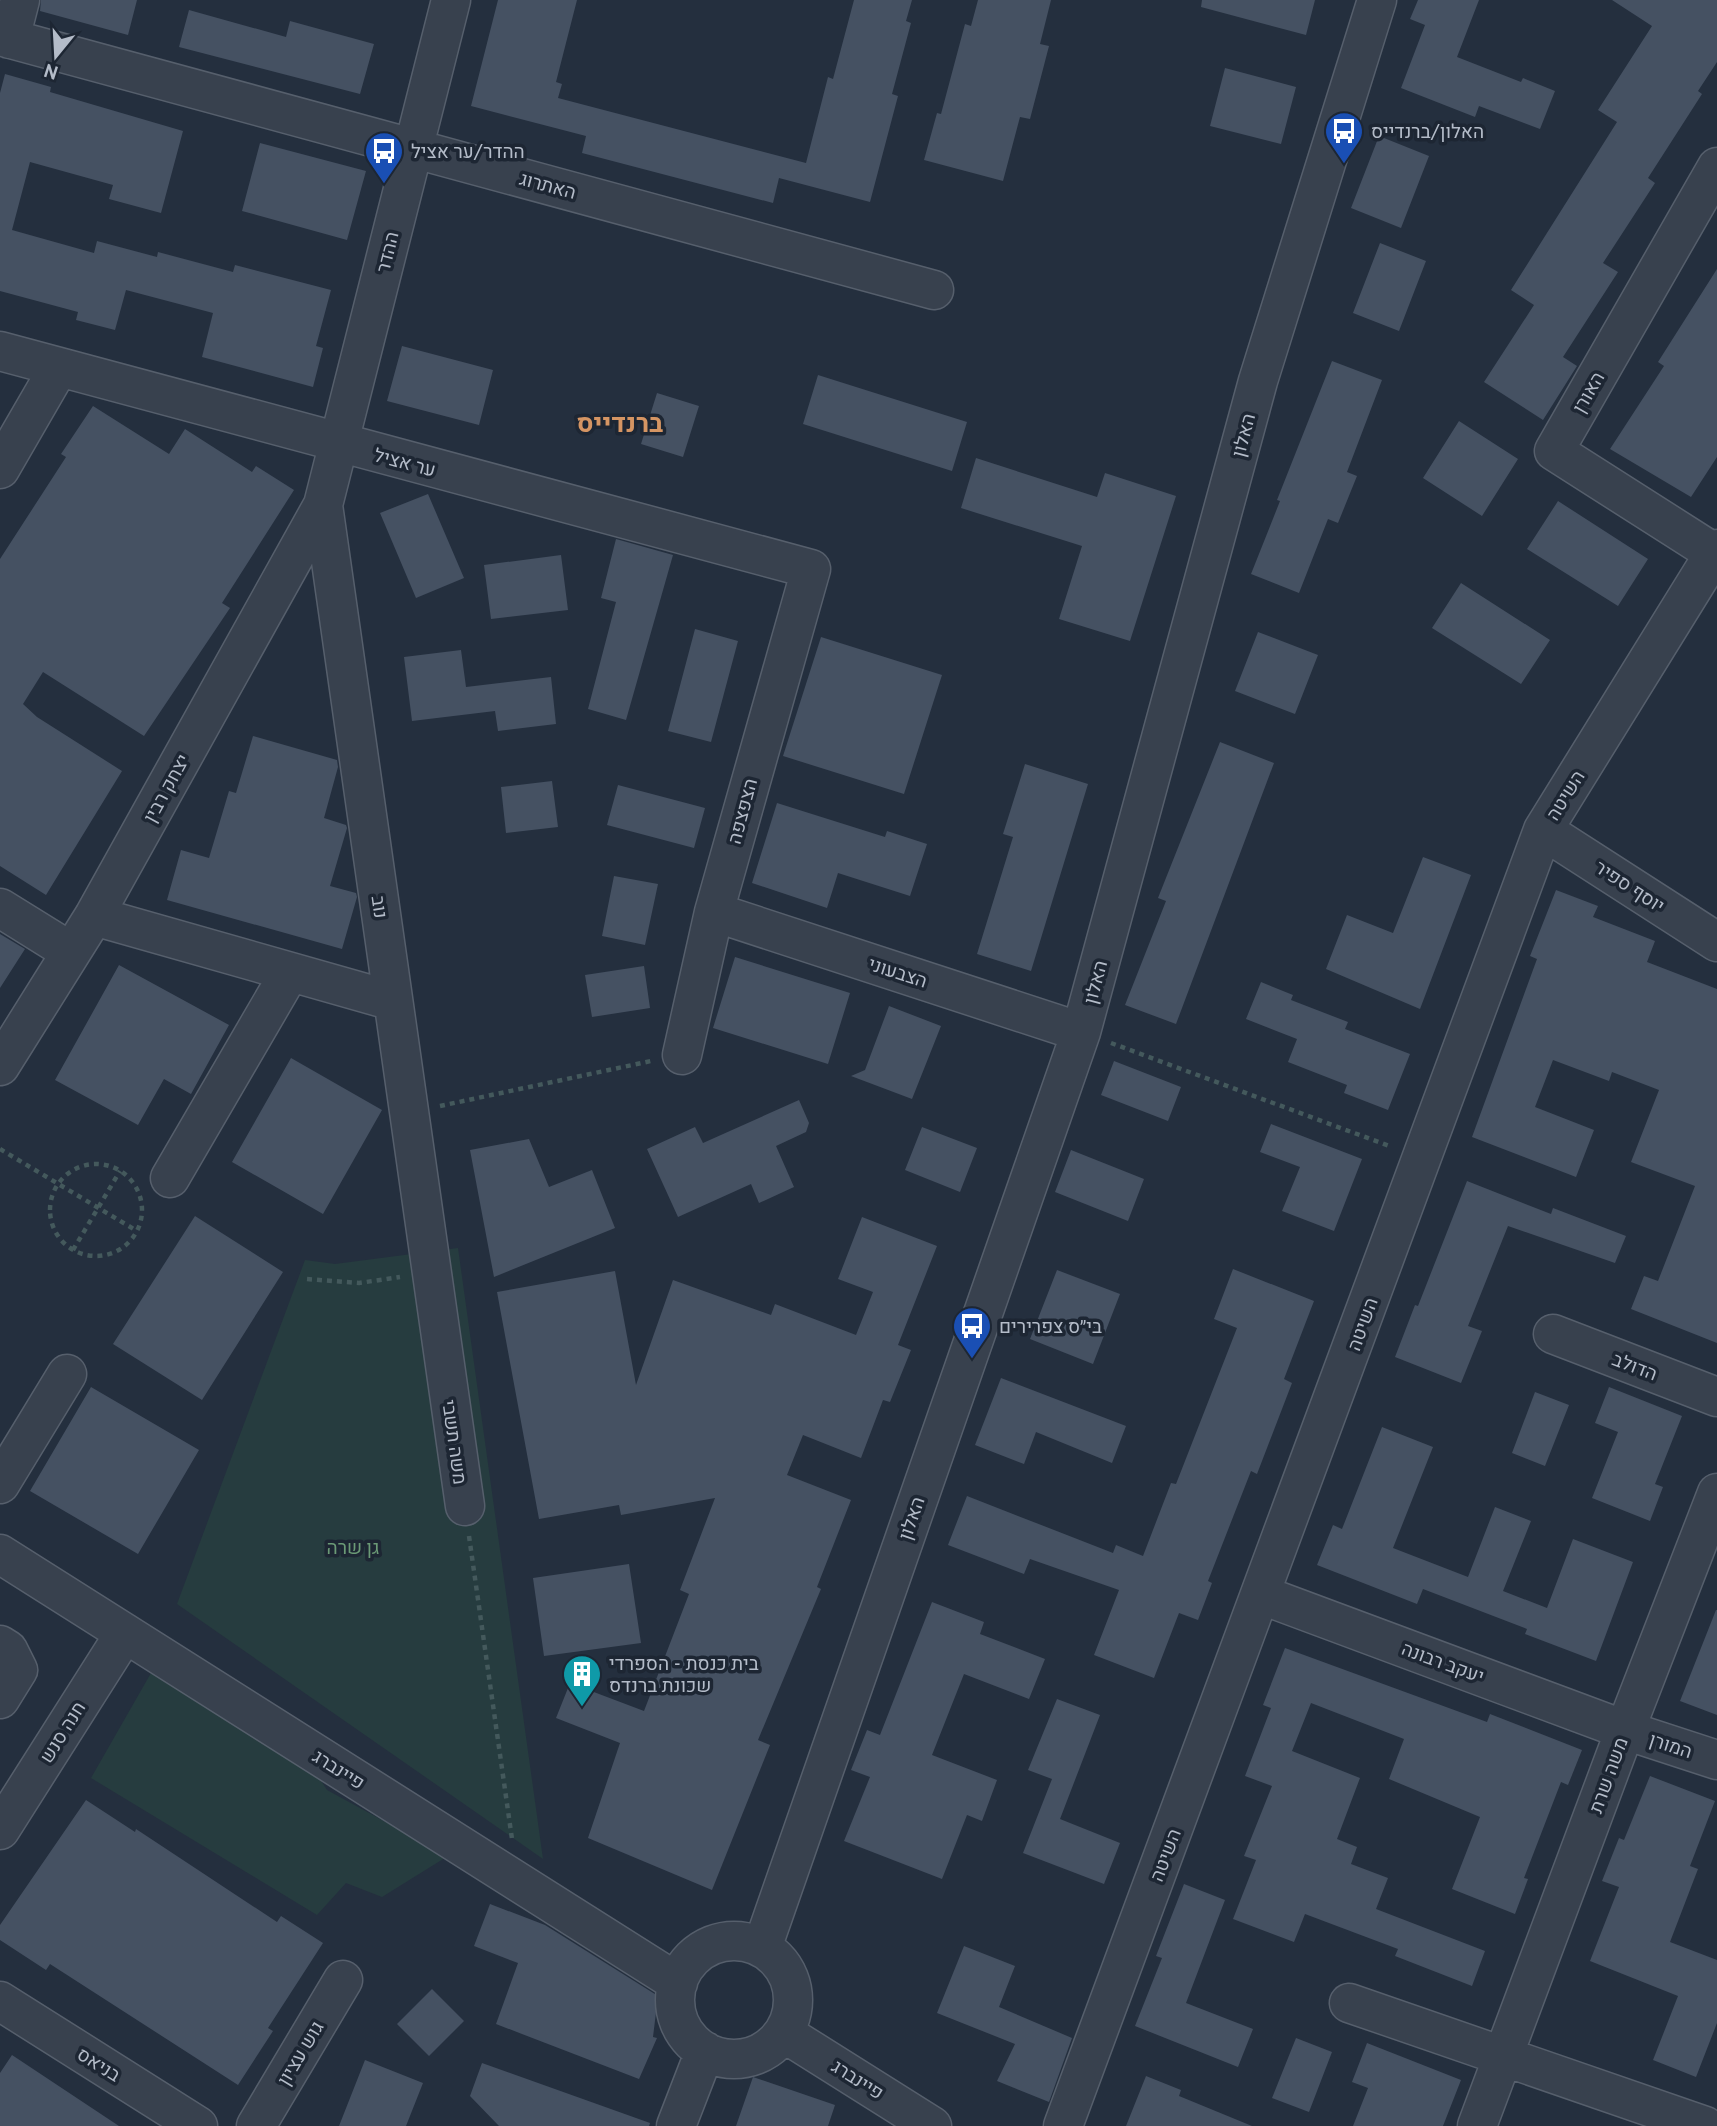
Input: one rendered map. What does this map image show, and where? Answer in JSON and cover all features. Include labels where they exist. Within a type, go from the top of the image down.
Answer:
[{"type":"street","points":[[5,38],[20,0]]},
{"type":"street","name":"ההדר","points":[[323,505],[451,0]]},
{"type":"street","name":"האלון","points":[[762,1948],[1081,1032],[1258,381],[1377,0]]},
{"type":"street","name":"האתרוג","points":[[5,38],[934,290]]},
{"type":"street","name":"האורן","points":[[1716,551],[1554,451],[1717,167]]},
{"type":"street","name":"ער אציל","points":[[0,351],[811,569]]},
{"type":"street","points":[[0,469],[59,367]]},
{"type":"street","name":"יצחק רבין","points":[[0,1066],[94,916],[323,505]]},
{"type":"street","name":"נוב","points":[[323,505],[393,1002]]},
{"type":"street","name":"השיטה","points":[[1063,2126],[1544,830],[1716,551]]},
{"type":"street","name":"הצפצפה","points":[[682,1055],[714,912],[811,569]]},
{"type":"street","name":"יוסף ספיר","points":[[1544,830],[1717,942]]},
{"type":"street","points":[[0,908],[71,952]]},
{"type":"street","name":"הצבעוני","points":[[714,912],[1081,1032]]},
{"type":"street","points":[[94,916],[393,1002]]},
{"type":"street","points":[[170,1178],[290,972]]},
{"type":"street","name":"משה תשבי","points":[[393,1002],[465,1506]]},
{"type":"street","name":"הדולב","points":[[1553,1334],[1717,1398]]},
{"type":"street","points":[[0,1484],[66,1374]]},
{"type":"street","name":"משה שרת","points":[[1477,2126],[1717,1493]]},
{"type":"street","name":"פיינברג","points":[[0,1554],[678,1983]]},
{"type":"street","name":"יעקב רבונה","points":[[1262,1595],[1625,1730]]},
{"type":"street","name":"חנה סנש","points":[[4,1813],[125,1633]]},
{"type":"street","points":[[0,1645],[8,1650],[18,1670],[0,1699]]},
{"type":"street","name":"המורן","points":[[1625,1730],[1717,1760]]},
{"type":"street","points":[[737,1941],[762,1948],[777,1959],[788,1976],[793,1995],[792,2015],[784,2033],[772,2046],[739,2059],[705,2051],[690,2039],[680,2022],[675,2003],[678,1983],[691,1961],[711,1946],[737,1941]]},
{"type":"street","name":"גוש עציון","points":[[256,2126],[343,1980]]},
{"type":"street","name":"בניאס","points":[[0,2001],[198,2126]]},
{"type":"street","points":[[1349,2003],[1705,2126]]},
{"type":"street","name":"פיינברג","points":[[784,2033],[932,2126]]},
{"type":"street","points":[[676,2126],[705,2051]]},
{"type":"path","points":[[1081,1032],[1423,1158]]},
{"type":"path","points":[[409,1112],[682,1055]]},
{"type":"path","points":[[0,1149],[137,1232]]},
{"type":"path","points":[[98,1164],[120,1171],[136,1187],[142,1201],[142,1217],[129,1244],[116,1252],[87,1255],[73,1250],[61,1240],[52,1223],[52,1198],[58,1185],[69,1173],[82,1166],[98,1164]]},
{"type":"path","points":[[73,1250],[120,1171]]},
{"type":"path","points":[[307,1279],[359,1283],[432,1273]]},
{"type":"path","name":"משה תשבי","points":[[465,1506],[518,1882]]},
{"type":"green space","name":"גן שרה","points":[[458,1248],[543,1859],[177,1604],[305,1260],[335,1264]]},
{"type":"green space","points":[[151,1673],[312,1767],[327,1790],[448,1856],[382,1897],[346,1883],[317,1915],[91,1778]]},
{"type":"building","points":[[41,0],[137,0],[128,35],[40,11]]},
{"type":"building","points":[[498,0],[577,0],[556,82],[562,84],[558,98],[806,163],[828,77],[833,79],[854,0],[912,0],[906,21],[911,23],[892,94],[898,96],[870,202],[779,178],[773,203],[582,153],[586,136],[471,106]]},
{"type":"building","points":[[978,0],[1051,0],[1040,44],[1049,46],[1030,119],[1020,117],[1003,181],[924,160],[937,113],[941,114],[965,24],[971,26]]},
{"type":"building","points":[[1202,0],[1315,0],[1306,35],[1201,7]]},
{"type":"building","points":[[1418,0],[1479,0],[1457,57],[1521,82],[1523,78],[1555,91],[1540,129],[1479,106],[1475,117],[1401,88],[1425,25],[1410,19]]},
{"type":"building","points":[[1612,0],[1717,0],[1717,62],[1698,91],[1702,94],[1648,178],[1655,183],[1603,263],[1618,272],[1563,357],[1577,366],[1543,420],[1484,382],[1534,305],[1511,290],[1617,122],[1598,110],[1652,26]]},
{"type":"building","points":[[189,10],[286,37],[290,21],[374,44],[360,94],[179,47]]},
{"type":"building","points":[[1225,68],[1296,87],[1281,144],[1210,126]]},
{"type":"building","points":[[5,74],[51,87],[50,92],[183,131],[161,213],[109,199],[113,185],[30,162],[12,230],[94,253],[97,241],[157,257],[158,252],[233,272],[235,265],[331,290],[316,346],[323,348],[313,387],[202,357],[213,313],[126,290],[115,330],[76,320],[78,312],[0,291],[0,93]]},
{"type":"building","points":[[1379,136],[1429,156],[1401,228],[1351,208]]},
{"type":"building","points":[[260,143],[366,171],[347,240],[242,211]]},
{"type":"building","points":[[1380,243],[1426,261],[1399,331],[1353,313]]},
{"type":"building","points":[[1717,269],[1717,457],[1691,497],[1610,449],[1664,366],[1658,362]]},
{"type":"building","points":[[402,346],[493,370],[479,425],[387,401]]},
{"type":"building","points":[[1332,361],[1382,380],[1347,472],[1357,476],[1338,523],[1328,519],[1299,593],[1251,574]]},
{"type":"building","points":[[818,375],[967,422],[952,471],[803,424]]},
{"type":"building","points":[[657,393],[699,406],[683,457],[641,444]]},
{"type":"building","points":[[93,406],[169,454],[185,429],[252,472],[256,466],[294,490],[222,603],[230,608],[144,736],[43,672],[23,704],[37,717],[122,771],[46,895],[0,866],[0,559],[66,457],[61,454]]},
{"type":"building","points":[[1459,421],[1518,459],[1482,516],[1423,478]]},
{"type":"building","points":[[976,458],[1097,497],[1105,473],[1176,496],[1130,641],[1059,619],[1082,546],[961,508]]},
{"type":"building","points":[[428,494],[464,578],[416,598],[380,513]]},
{"type":"building","points":[[1558,501],[1648,559],[1618,606],[1527,549]]},
{"type":"building","points":[[616,539],[673,555],[626,720],[588,709],[616,602],[601,598]]},
{"type":"building","points":[[561,555],[568,610],[491,619],[484,565]]},
{"type":"building","points":[[1461,583],[1550,640],[1521,684],[1432,628]]},
{"type":"building","points":[[695,629],[738,641],[711,742],[668,731]]},
{"type":"building","points":[[1258,632],[1318,655],[1295,714],[1235,691]]},
{"type":"building","points":[[821,637],[942,675],[904,794],[783,756]]},
{"type":"building","points":[[461,650],[466,687],[551,677],[556,724],[498,731],[495,711],[412,721],[404,657]]},
{"type":"building","points":[[253,736],[337,760],[338,767],[324,818],[346,825],[347,828],[330,886],[356,893],[357,897],[342,949],[167,900],[181,850],[209,858],[229,791],[236,793]]},
{"type":"building","points":[[1220,742],[1274,763],[1176,1024],[1125,1005],[1166,901],[1158,898]]},
{"type":"building","points":[[1025,764],[1088,784],[1031,971],[977,954],[1013,837],[1003,834]]},
{"type":"building","points":[[552,781],[558,827],[506,833],[501,787]]},
{"type":"building","points":[[618,785],[705,808],[694,848],[607,825]]},
{"type":"building","points":[[777,803],[885,837],[887,831],[927,844],[910,896],[838,873],[827,908],[752,883]]},
{"type":"building","points":[[1423,857],[1471,875],[1420,1009],[1326,969],[1347,915],[1393,933]]},
{"type":"building","points":[[614,876],[658,884],[645,945],[602,936]]},
{"type":"building","points":[[1556,890],[1598,906],[1593,917],[1655,941],[1647,962],[1717,989],[1717,1343],[1631,1309],[1644,1276],[1658,1281],[1695,1186],[1631,1162],[1659,1090],[1612,1072],[1609,1081],[1553,1060],[1535,1107],[1594,1130],[1576,1177],[1472,1137],[1537,959],[1530,956]]},
{"type":"building","points":[[0,934],[25,949],[0,988]]},
{"type":"building","points":[[735,957],[850,993],[828,1064],[713,1028]]},
{"type":"building","points":[[119,965],[229,1025],[191,1094],[164,1079],[138,1125],[55,1080]]},
{"type":"building","points":[[644,966],[650,1008],[592,1017],[585,975]]},
{"type":"building","points":[[1261,982],[1293,995],[1291,1000],[1348,1022],[1345,1029],[1410,1054],[1388,1110],[1344,1093],[1347,1085],[1288,1062],[1297,1039],[1246,1019]]},
{"type":"building","points":[[889,1006],[941,1026],[912,1099],[851,1076],[865,1070]]},
{"type":"building","points":[[291,1058],[382,1110],[323,1214],[232,1162]]},
{"type":"building","points":[[1114,1061],[1181,1087],[1168,1121],[1101,1095]]},
{"type":"building","points":[[799,1100],[809,1123],[806,1132],[776,1146],[794,1187],[759,1203],[751,1184],[678,1217],[647,1149],[695,1127],[703,1143]]},
{"type":"building","points":[[1271,1124],[1362,1159],[1334,1231],[1282,1211],[1300,1167],[1260,1152]]},
{"type":"building","points":[[922,1127],[977,1148],[960,1192],[905,1170]]},
{"type":"building","points":[[529,1139],[549,1187],[592,1170],[615,1228],[494,1277],[470,1150]]},
{"type":"building","points":[[1071,1150],[1144,1179],[1128,1221],[1055,1192]]},
{"type":"building","points":[[1467,1181],[1551,1214],[1553,1208],[1626,1236],[1615,1263],[1508,1226],[1468,1326],[1482,1331],[1461,1383],[1395,1357]]},
{"type":"building","points":[[195,1216],[283,1272],[202,1400],[113,1344]]},
{"type":"building","points":[[862,1217],[937,1246],[898,1345],[911,1350],[890,1402],[883,1400],[861,1458],[803,1435],[787,1475],[851,1500],[817,1587],[821,1589],[758,1740],[770,1745],[712,1890],[588,1838],[620,1743],[556,1718],[570,1683],[644,1711],[689,1594],[680,1590],[715,1498],[621,1515],[619,1505],[539,1519],[497,1292],[615,1271],[636,1385],[673,1280],[771,1315],[775,1304],[856,1335],[873,1292],[838,1279]]},
{"type":"building","points":[[1233,1269],[1314,1301],[1284,1379],[1292,1383],[1257,1474],[1251,1471],[1208,1581],[1212,1583],[1198,1620],[1179,1613],[1154,1678],[1094,1655],[1119,1590],[1030,1559],[1024,1574],[948,1545],[967,1496],[1113,1553],[1116,1545],[1143,1556],[1171,1483],[1176,1484],[1237,1328],[1214,1319]]},
{"type":"building","points":[[1057,1270],[1120,1294],[1093,1364],[1030,1339]]},
{"type":"building","points":[[1001,1378],[1126,1426],[1112,1463],[1036,1432],[1024,1464],[975,1445]]},
{"type":"building","points":[[91,1387],[199,1450],[138,1554],[30,1491]]},
{"type":"building","points":[[1609,1387],[1682,1416],[1655,1484],[1663,1487],[1650,1521],[1592,1498],[1618,1432],[1595,1423]]},
{"type":"building","points":[[1535,1392],[1569,1405],[1545,1466],[1512,1453]]},
{"type":"building","points":[[1382,1427],[1433,1447],[1393,1548],[1468,1577],[1495,1507],[1531,1521],[1503,1591],[1547,1608],[1573,1539],[1633,1562],[1596,1661],[1525,1634],[1527,1629],[1423,1589],[1417,1604],[1317,1565],[1333,1525],[1342,1529]]},
{"type":"building","points":[[629,1564],[641,1643],[544,1656],[533,1578]]},
{"type":"building","points":[[932,1602],[984,1622],[980,1634],[1045,1659],[1029,1699],[964,1674],[932,1755],[997,1780],[982,1821],[967,1815],[942,1879],[844,1841],[870,1777],[851,1770],[867,1730],[880,1735]]},
{"type":"building","points":[[1717,1610],[1717,1715],[1680,1701]]},
{"type":"building","points":[[1285,1648],[1487,1722],[1490,1714],[1582,1750],[1568,1785],[1561,1782],[1524,1878],[1528,1879],[1515,1914],[1452,1889],[1480,1817],[1389,1779],[1404,1739],[1311,1703],[1292,1751],[1360,1778],[1337,1839],[1357,1847],[1351,1864],[1388,1878],[1376,1909],[1485,1951],[1472,1986],[1395,1956],[1398,1949],[1305,1914],[1294,1942],[1233,1919],[1256,1860],[1244,1856],[1272,1786],[1245,1776],[1271,1708],[1263,1705]]},
{"type":"building","points":[[1057,1699],[1100,1715],[1060,1819],[1120,1843],[1104,1884],[1023,1853],[1052,1779],[1028,1770]]},
{"type":"building","points":[[1650,1776],[1715,1801],[1690,1866],[1698,1869],[1670,1942],[1717,1960],[1717,2023],[1696,2077],[1653,2060],[1678,1996],[1590,1961],[1619,1887],[1602,1881],[1619,1838],[1624,1840]]},
{"type":"building","points":[[86,1800],[135,1832],[136,1829],[277,1922],[281,1916],[323,1943],[268,2028],[273,2031],[238,2085],[50,1964],[46,1970],[0,1940],[0,1925]]},
{"type":"building","points":[[1184,1884],[1225,1900],[1186,2003],[1253,2029],[1238,2067],[1135,2026],[1162,1958],[1156,1956]]},
{"type":"building","points":[[490,1904],[545,1925],[658,1996],[653,2037],[657,2038],[639,2079],[496,2024],[518,1963],[474,1946]]},
{"type":"building","points":[[964,1946],[1015,1966],[999,2007],[1072,2038],[1049,2102],[997,2081],[1015,2044],[937,2013]]},
{"type":"building","points":[[432,1989],[464,2021],[429,2056],[397,2024]]},
{"type":"building","points":[[1296,2038],[1332,2052],[1309,2112],[1272,2098]]},
{"type":"building","points":[[1367,2043],[1461,2080],[1443,2126],[1353,2126],[1368,2088],[1352,2082]]},
{"type":"building","points":[[12,2055],[119,2126],[0,2126],[0,2073]]},
{"type":"building","points":[[365,2060],[423,2083],[406,2126],[339,2126]]},
{"type":"building","points":[[482,2063],[650,2123],[649,2126],[499,2126],[470,2096]]},
{"type":"building","points":[[1146,2076],[1181,2090],[1179,2096],[1252,2126],[1126,2126]]},
{"type":"building","points":[[753,2077],[835,2105],[828,2126],[736,2126]]},
{"type":"place","name":"האלון/ברנדייס","points":[[1344,165]]},
{"type":"place","name":"ההדר/ער אציל","points":[[384,185]]},
{"type":"place","name":"בי״ס צפרירים","points":[[972,1360]]},
{"type":"place","name":"בית כנסת - הספרדי שכונת ברנדס","points":[[582,1708]]},
{"type":"district","name":"ברנדייס","points":[[620,423]]}]
